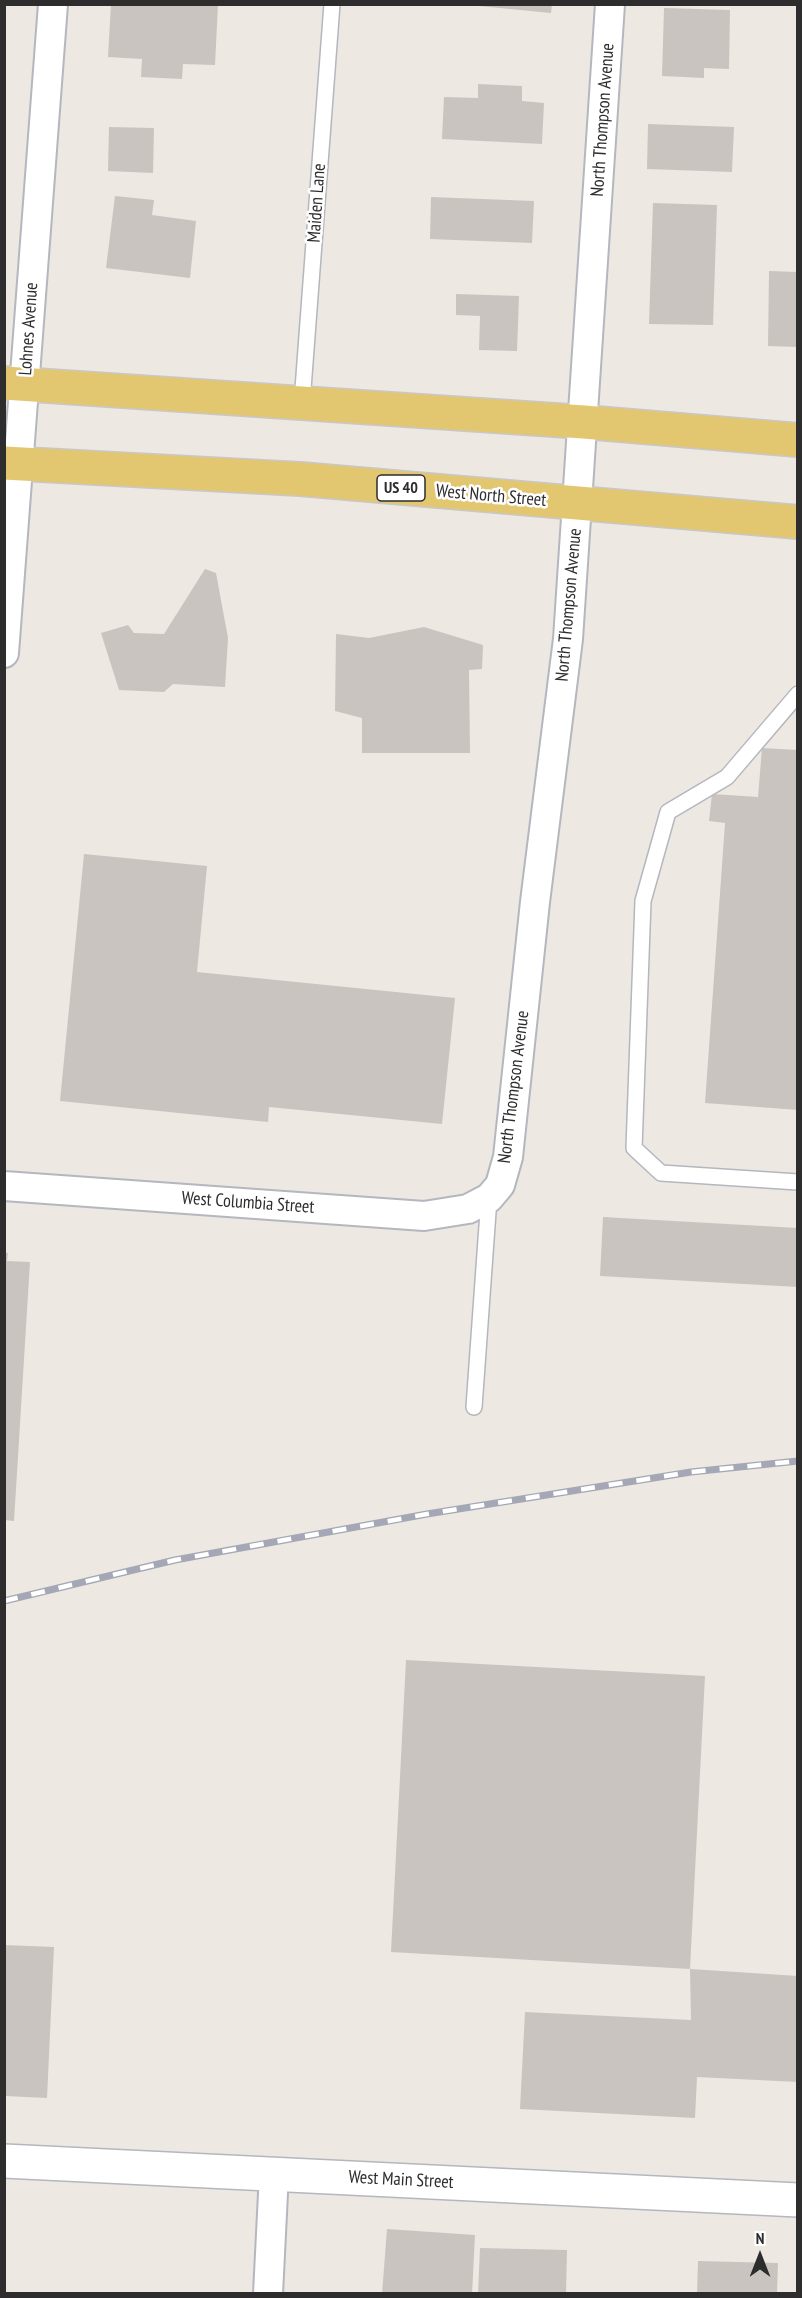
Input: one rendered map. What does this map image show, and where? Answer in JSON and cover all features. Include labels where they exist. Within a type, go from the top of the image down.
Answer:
[{"type":"main road","points":[[15,383],[584,422],[798,440]]},
{"type":"main road","name":"West North Street","points":[[11,463],[300,479],[798,522]]},
{"type":"street","name":"Lohnes Avenue","points":[[4,653],[15,383],[53,4]]},
{"type":"street","name":"North Thompson Avenue","points":[[489,1198],[500,1185],[508,1158],[534,902],[568,639],[610,4]]},
{"type":"street","name":"West Columbia Street","points":[[4,1186],[424,1216],[468,1209],[489,1198]]},
{"type":"street","name":"West Main Street","points":[[4,2160],[798,2200]]},
{"type":"street","points":[[268,2294],[274,2173]]},
{"type":"lane","name":"Maiden Lane","points":[[302,402],[332,4]]},
{"type":"lane","points":[[798,694],[727,777],[668,812],[643,901],[634,1148],[661,1173],[798,1182]]},
{"type":"lane","points":[[474,1407],[489,1198]]},
{"type":"building","points":[[111,4],[218,4],[215,65],[183,64],[182,79],[141,77],[142,59],[108,57]]},
{"type":"building","points":[[479,4],[552,4],[551,13],[479,6]]},
{"type":"building","points":[[664,8],[730,10],[729,69],[704,68],[704,78],[662,76]]},
{"type":"building","points":[[478,84],[522,86],[522,101],[544,103],[542,144],[442,139],[444,97],[478,98]]},
{"type":"building","points":[[648,124],[734,127],[732,172],[647,169]]},
{"type":"building","points":[[109,127],[154,128],[153,173],[108,171]]},
{"type":"building","points":[[115,196],[154,200],[152,215],[196,221],[190,278],[106,268]]},
{"type":"building","points":[[431,197],[534,201],[532,243],[430,239]]},
{"type":"building","points":[[653,203],[717,205],[713,325],[649,324]]},
{"type":"building","points":[[769,271],[798,272],[798,347],[768,346]]},
{"type":"building","points":[[456,294],[519,296],[517,351],[479,350],[480,316],[456,315]]},
{"type":"building","points":[[205,569],[216,573],[228,638],[225,687],[173,684],[164,692],[119,690],[101,633],[128,625],[134,633],[164,634]]},
{"type":"building","points":[[424,627],[483,645],[482,669],[469,670],[470,753],[362,753],[362,718],[335,711],[336,634],[369,638]]},
{"type":"building","points":[[762,748],[798,750],[798,1110],[705,1103],[725,823],[709,821],[712,794],[758,797]]},
{"type":"building","points":[[84,854],[207,866],[197,972],[455,998],[442,1124],[269,1107],[268,1122],[60,1101]]},
{"type":"building","points":[[603,1217],[798,1228],[798,1287],[600,1276]]},
{"type":"building","points":[[4,1253],[8,1253],[7,1261],[30,1262],[14,1521],[4,1520]]},
{"type":"building","points":[[406,1660],[705,1676],[690,1969],[391,1952]]},
{"type":"building","points":[[4,1945],[54,1947],[47,2098],[5,2096]]},
{"type":"building","points":[[690,1969],[798,1976],[798,2082],[697,2077],[695,2118],[520,2109],[525,2012],[691,2020]]},
{"type":"building","points":[[387,2229],[475,2235],[472,2294],[382,2294]]},
{"type":"building","points":[[480,2248],[567,2250],[566,2294],[478,2294]]},
{"type":"building","points":[[698,2261],[778,2263],[777,2294],[697,2294]]},
{"type":"railway","points":[[4,1601],[175,1560],[427,1514],[691,1472],[798,1461]]}]
